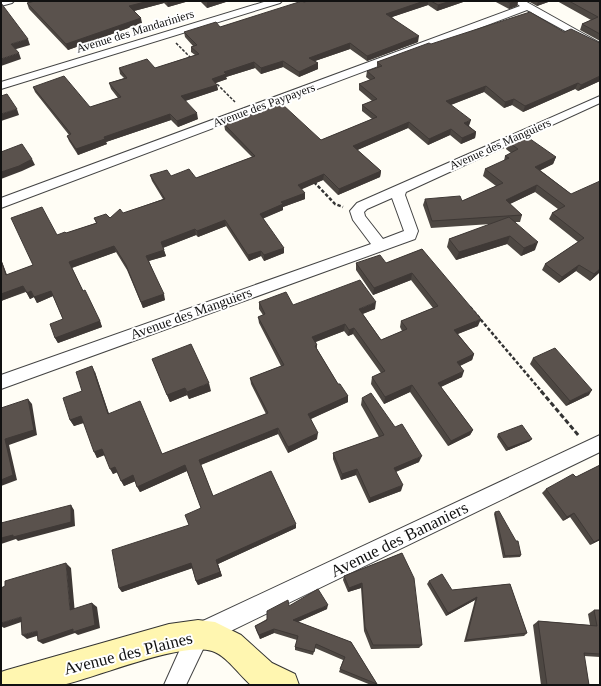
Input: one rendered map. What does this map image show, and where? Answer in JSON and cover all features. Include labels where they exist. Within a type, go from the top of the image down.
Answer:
[{"type":"street","points":[[1,3],[9,1]]},
{"type":"street","name":"Avenue des Mandariniers","points":[[1,86],[277,1]]},
{"type":"street","points":[[523,4],[600,47]]},
{"type":"street","name":"Avenue des Paypayers","points":[[1,202],[245,112],[523,4]]},
{"type":"street","name":"Avenue des Manguiers","points":[[357,211],[362,206],[600,99]]},
{"type":"street","name":"Avenue des Manguiers","points":[[1,382],[406,236],[410,233],[398,195],[400,189]]},
{"type":"street","points":[[357,211],[358,217],[380,245]]},
{"type":"street","name":"Avenue des Bananiers","points":[[198,635],[595,446]]},
{"type":"street","points":[[175,685],[198,635]]},
{"type":"street","name":"Avenue des Plaines","points":[[7,685],[169,639],[198,635],[215,637],[230,645],[261,674],[284,685]]},
{"type":"path","points":[[168,35],[195,63]]},
{"type":"path","points":[[212,79],[245,112]]},
{"type":"path","points":[[309,177],[335,204],[357,211]]},
{"type":"path","points":[[466,302],[595,446]]},
{"type":"building","points":[[35,1],[149,1],[129,6],[141,18],[66,44],[27,3]]},
{"type":"building","points":[[302,1],[424,1],[386,14],[419,36],[367,56],[350,43],[309,58],[318,63],[299,72],[283,61],[261,68],[254,62],[224,72],[226,74],[212,79],[217,85],[181,96],[197,113],[177,121],[170,114],[104,137],[105,139],[76,149],[67,136],[71,134],[33,87],[64,76],[90,107],[121,97],[109,83],[127,78],[119,68],[147,59],[155,68],[199,54],[191,47],[197,45],[184,32],[216,22],[220,27]]},
{"type":"building","points":[[431,1],[451,1],[438,5]]},
{"type":"building","points":[[569,1],[600,1],[600,34],[582,24],[598,17]]},
{"type":"building","points":[[1,3],[28,39],[11,44],[19,53],[1,59]]},
{"type":"building","points":[[530,12],[564,32],[571,29],[600,43],[600,76],[581,85],[578,83],[525,106],[514,99],[505,102],[486,86],[446,101],[471,120],[464,123],[476,132],[462,138],[451,129],[429,139],[409,122],[353,146],[381,171],[339,189],[324,174],[298,185],[305,193],[281,202],[283,204],[260,214],[284,248],[264,255],[261,251],[248,255],[225,220],[197,231],[195,229],[161,242],[164,250],[146,256],[164,294],[141,302],[126,265],[114,246],[69,262],[100,321],[55,338],[50,324],[63,319],[51,291],[34,297],[31,291],[27,293],[23,286],[1,294],[1,261],[6,275],[33,265],[11,218],[42,207],[57,235],[97,223],[94,218],[106,214],[110,218],[120,209],[123,213],[165,199],[150,175],[167,170],[171,176],[189,169],[196,178],[255,156],[224,124],[282,104],[321,140],[377,117],[362,105],[377,99],[359,84],[375,78],[367,71],[382,66],[377,62],[429,43],[431,44]]},
{"type":"building","points":[[7,94],[17,109],[1,114],[1,96]]},
{"type":"building","points":[[523,134],[556,157],[535,167],[571,194],[600,181],[600,269],[594,274],[579,265],[562,277],[545,264],[584,238],[552,213],[565,206],[537,185],[506,200],[522,215],[432,221],[425,199],[460,196],[462,201],[503,183],[485,169],[509,158],[505,156],[518,149],[508,142]]},
{"type":"building","points":[[22,144],[32,159],[19,166],[1,172],[1,152]]},
{"type":"building","points":[[509,217],[538,242],[524,248],[510,236],[459,252],[449,239]]},
{"type":"building","points":[[422,249],[481,319],[454,330],[474,354],[457,362],[464,371],[438,383],[473,430],[451,441],[412,385],[385,397],[372,377],[385,371],[354,328],[349,330],[345,324],[312,337],[317,345],[315,346],[338,384],[340,384],[348,396],[308,414],[318,433],[288,447],[278,428],[199,460],[213,496],[271,471],[296,524],[216,560],[220,572],[196,581],[191,563],[119,588],[112,550],[189,525],[185,515],[201,508],[185,465],[137,487],[133,475],[121,481],[115,467],[110,469],[102,449],[94,452],[81,416],[70,420],[63,398],[82,391],[76,372],[92,366],[108,414],[140,401],[162,454],[268,413],[250,378],[284,365],[258,317],[265,314],[259,302],[286,292],[293,305],[360,280],[376,302],[359,309],[381,340],[407,329],[401,321],[438,306],[412,273],[374,288],[356,263],[380,255],[386,263]]},
{"type":"building","points":[[191,344],[209,383],[187,392],[185,388],[167,395],[152,359]]},
{"type":"building","points":[[555,348],[592,390],[570,401],[533,358]]},
{"type":"building","points":[[371,393],[395,427],[402,424],[422,456],[394,468],[403,485],[370,498],[357,469],[342,474],[333,453],[384,435],[362,398]]},
{"type":"building","points":[[28,399],[34,430],[5,439],[13,475],[1,480],[1,408]]},
{"type":"building","points":[[522,425],[532,439],[508,448],[498,434]]},
{"type":"building","points":[[600,465],[600,539],[594,542],[574,513],[567,517],[546,489],[573,474],[576,477]]},
{"type":"building","points":[[71,505],[71,522],[13,537],[13,535],[1,538],[1,523]]},
{"type":"building","points":[[499,511],[516,541],[518,541],[521,555],[505,556],[495,512]]},
{"type":"building","points":[[402,553],[414,578],[422,645],[373,645],[365,627],[362,583],[349,588],[344,576]]},
{"type":"building","points":[[66,563],[70,610],[92,603],[95,625],[73,632],[73,629],[38,641],[37,631],[22,635],[21,617],[1,623],[1,588],[5,586],[5,581]]},
{"type":"building","points":[[442,574],[452,590],[510,584],[527,633],[466,640],[477,597],[448,613],[429,581]]},
{"type":"building","points":[[318,589],[328,605],[293,620],[351,642],[377,684],[340,669],[345,657],[316,644],[314,652],[295,647],[298,636],[274,629],[259,635],[255,626],[267,620],[267,611],[288,600],[289,606]]},
{"type":"building","points":[[594,610],[600,610],[600,654],[584,653],[589,685],[547,685],[538,621],[597,626]]}]
